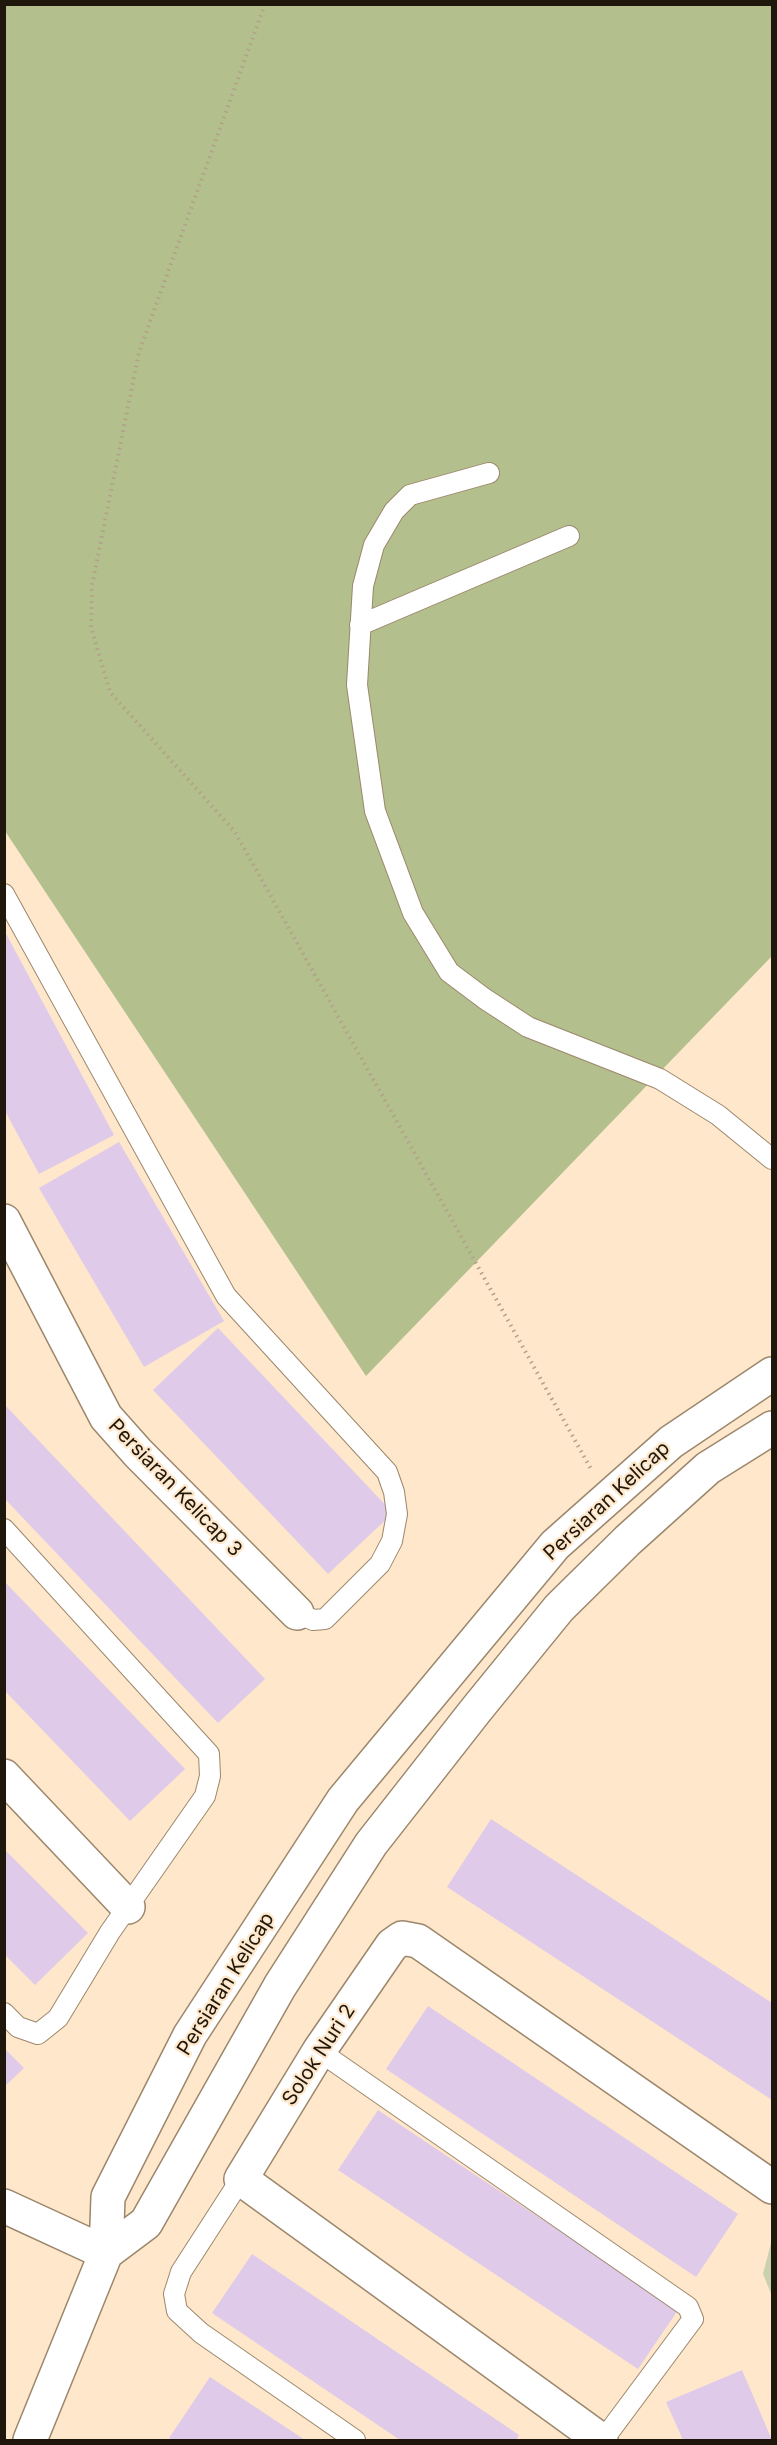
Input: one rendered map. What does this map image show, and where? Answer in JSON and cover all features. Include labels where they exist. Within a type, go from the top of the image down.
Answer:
[{"type":"street","name":"Persiaran Kelicap 3","points":[[4,1221],[106,1417],[138,1453],[297,1613]]},
{"type":"street","name":"Persiaran Kelicap","points":[[30,2440],[106,2253],[108,2197],[190,2035],[343,1800],[555,1545],[671,1442],[772,1374]]},
{"type":"street","points":[[4,2206],[106,2253],[146,2223],[280,1986],[370,1844],[560,1608],[628,1540],[708,1468],[772,1428]]},
{"type":"street","points":[[396,1737],[432,1767]]},
{"type":"street","points":[[4,1776],[128,1907]]},
{"type":"street","name":"Solok Nuri 2","points":[[241,2179],[319,2051],[392,1945],[402,1938],[418,1941],[772,2187]]},
{"type":"street","points":[[241,2179],[602,2440]]},
{"type":"lane","points":[[489,473],[410,495],[394,511],[374,545],[363,586],[357,684],[375,811],[413,914],[449,972],[484,999],[528,1027],[660,1079],[718,1115],[772,1160]]},
{"type":"lane","points":[[360,625],[569,536]]},
{"type":"lane","points":[[4,894],[226,1296],[387,1472],[394,1492],[397,1514],[392,1541],[380,1564],[325,1620],[314,1620],[297,1613]]},
{"type":"lane","points":[[4,1529],[209,1754],[210,1776],[205,1796],[128,1907],[57,2018],[38,2034],[18,2027],[4,2013]]},
{"type":"lane","points":[[319,2051],[688,2307],[693,2319],[602,2440]]},
{"type":"lane","points":[[241,2179],[181,2272],[174,2294],[177,2311],[201,2333],[355,2440]]},
{"type":"path","points":[[265,4],[139,352],[92,585],[91,627],[110,692],[235,832],[607,1498]]},
{"type":"green space","points":[[4,5],[772,5],[772,956],[366,1376],[5,831]]},
{"type":"green space","points":[[772,2239],[772,2296],[763,2274]]},
{"type":"building","points":[[4,930],[114,1135],[39,1174],[4,1109]]},
{"type":"building","points":[[119,1142],[224,1321],[144,1367],[39,1188]]},
{"type":"building","points":[[218,1328],[393,1513],[328,1574],[153,1390]]},
{"type":"building","points":[[4,1404],[265,1679],[218,1723],[4,1498]]},
{"type":"building","points":[[4,1581],[185,1769],[130,1821],[4,1690]]},
{"type":"building","points":[[491,1819],[772,2003],[772,2100],[447,1887]]},
{"type":"building","points":[[4,1849],[88,1933],[35,1985],[4,1954]]},
{"type":"building","points":[[428,2006],[738,2214],[696,2277],[386,2069]]},
{"type":"building","points":[[4,2048],[24,2068],[4,2087]]},
{"type":"building","points":[[378,2110],[678,2310],[638,2369],[338,2170]]},
{"type":"building","points":[[252,2254],[519,2435],[516,2440],[400,2440],[212,2313]]},
{"type":"building","points":[[742,2370],[772,2440],[683,2440],[666,2402]]},
{"type":"building","points":[[210,2377],[305,2440],[173,2440],[169,2438]]}]
